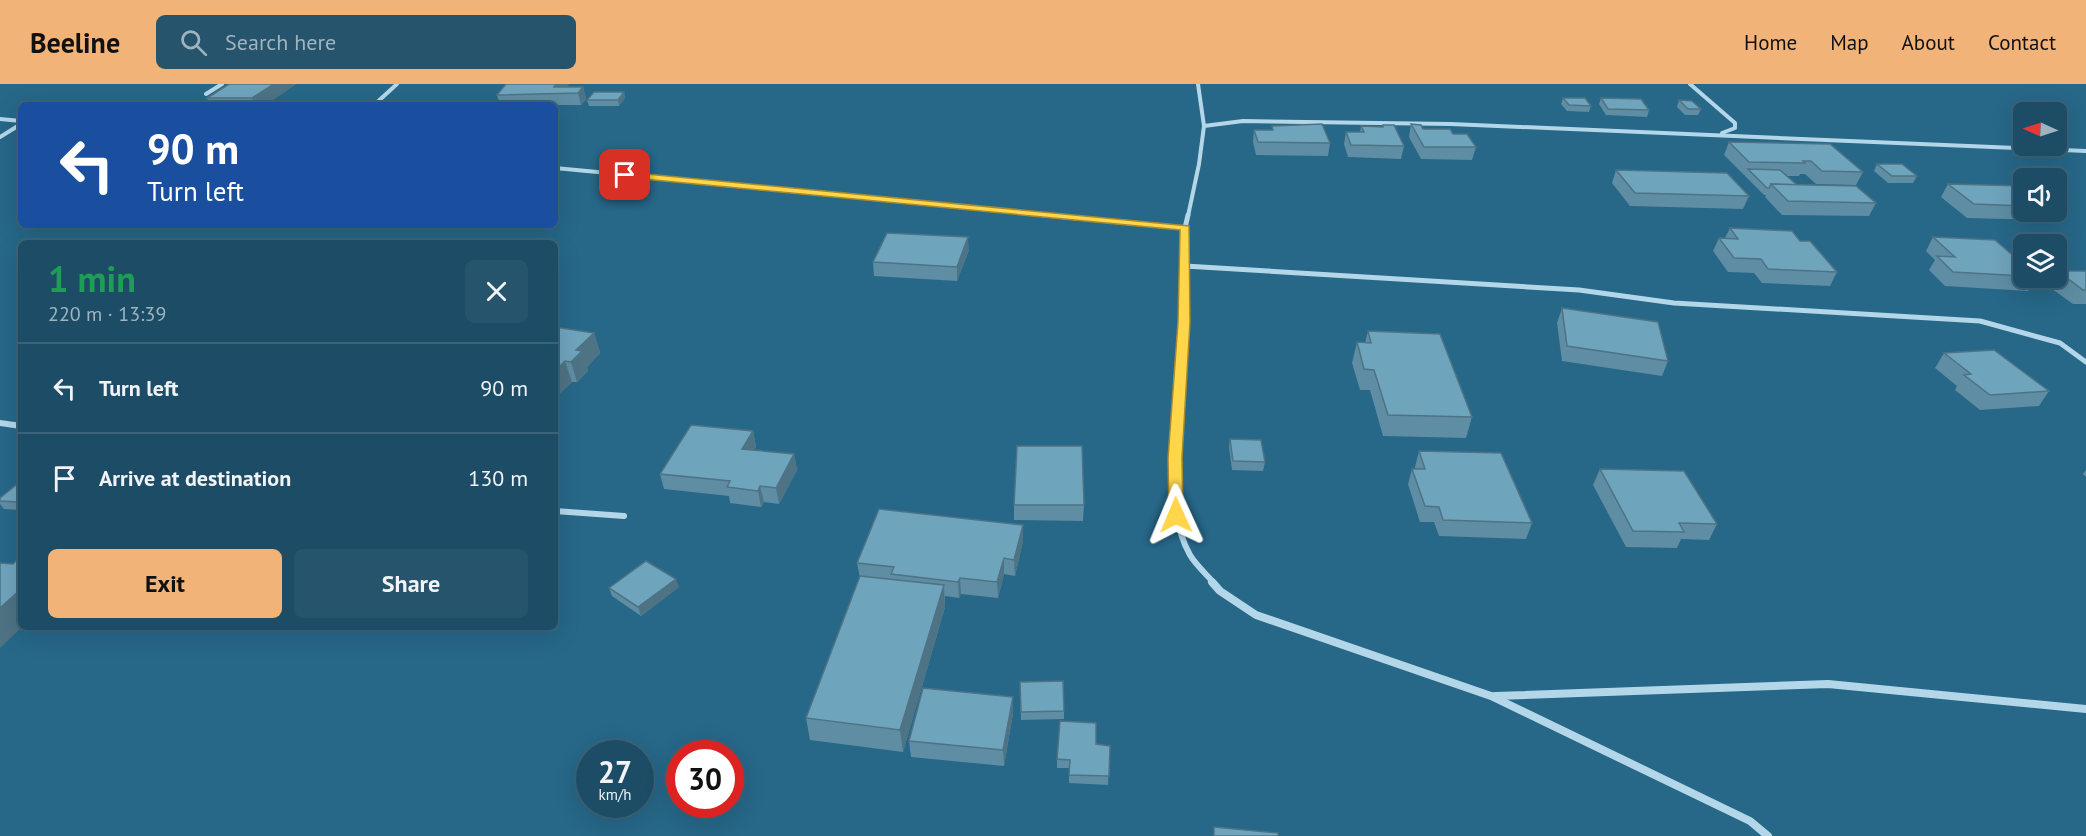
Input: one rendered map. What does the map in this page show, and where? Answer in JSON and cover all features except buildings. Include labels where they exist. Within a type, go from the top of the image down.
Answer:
[{"type":"street","points":[[206,94],[222,84]]},
{"type":"street","points":[[377,102],[397,84]]},
{"type":"street","points":[[1198,84],[1204,126],[1199,164],[1185,228],[1184,322],[1175,458],[1176,515],[1190,555],[1220,591],[1256,615],[1491,696],[1750,821],[1768,836]]},
{"type":"street","points":[[1690,84],[1735,123],[1735,128],[1719,134]]},
{"type":"street","points":[[0,119],[18,122]]},
{"type":"street","points":[[1204,126],[1243,121],[1382,123],[1719,134],[2086,151]]},
{"type":"street","points":[[0,137],[18,124]]},
{"type":"street","points":[[558,168],[1185,228]]},
{"type":"street","points":[[1185,266],[1579,290],[1674,303],[1980,321],[2060,343],[2086,362]]},
{"type":"street","points":[[0,423],[18,426]]},
{"type":"street","points":[[558,511],[624,516]]},
{"type":"street","points":[[1491,696],[1828,684],[2086,709]]},
{"type":"route","points":[[625,175],[1185,228],[1184,322],[1175,458],[1176,515]]}]
